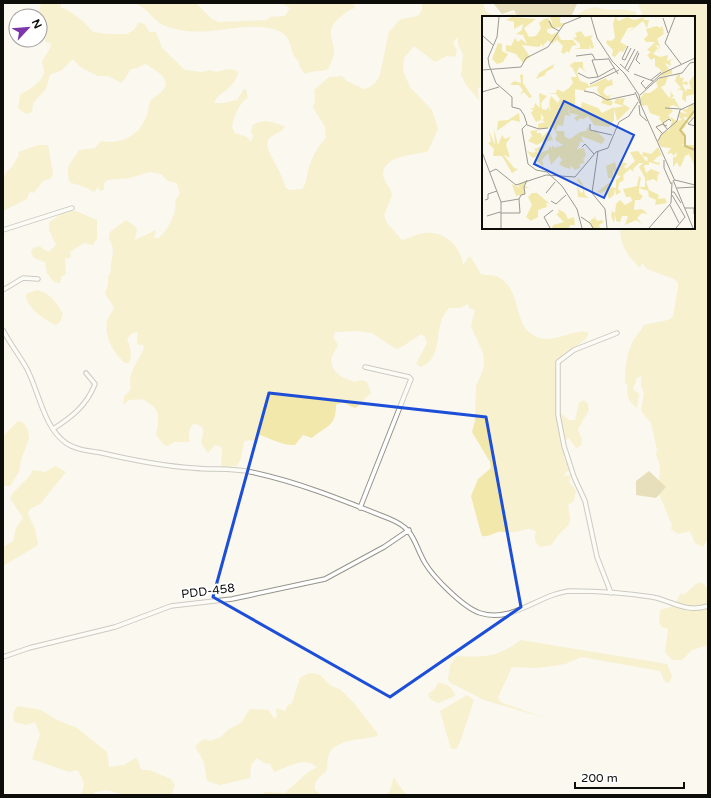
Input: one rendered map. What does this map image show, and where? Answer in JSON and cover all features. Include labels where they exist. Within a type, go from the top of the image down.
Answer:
[{"type":"street","points":[[3,230],[72,208]]},
{"type":"street","points":[[3,290],[23,278],[28,277],[38,279]]},
{"type":"street","points":[[3,330],[13,350],[26,367],[36,387],[48,421],[63,441],[73,447],[132,460],[191,468],[250,472],[307,486],[392,520],[409,530],[426,563],[433,573],[463,603],[480,613],[493,616],[519,610],[563,592],[611,593],[653,598],[688,609],[708,606]]},
{"type":"street","points":[[611,593],[597,557],[585,501],[574,477],[564,446],[558,415],[558,362],[574,350],[617,333]]},
{"type":"street","points":[[360,508],[411,379],[409,377],[365,366]]},
{"type":"street","points":[[53,429],[82,408],[89,397],[95,384],[86,374]]},
{"type":"street","name":"PDD-458","points":[[3,657],[29,648],[115,627],[171,606],[232,599],[325,579],[384,547],[409,530]]},
{"type":"highlighted area","points":[[269,393],[486,417],[521,607],[390,697],[213,597]]},
{"type":"shaded area","points":[[61,3],[61,8],[66,9],[83,21],[93,32],[127,34],[134,30],[138,23],[144,24],[149,32],[156,32],[162,48],[185,70],[202,72],[210,70],[216,72],[229,69],[237,71],[238,74],[235,80],[229,88],[216,99],[214,103],[224,103],[237,100],[244,89],[246,89],[248,98],[240,106],[232,127],[235,133],[247,137],[251,142],[253,136],[251,131],[253,125],[257,123],[265,121],[285,127],[272,136],[268,140],[267,144],[285,187],[289,190],[302,189],[304,187],[313,157],[317,149],[326,138],[325,127],[313,107],[315,100],[314,90],[329,77],[342,76],[347,81],[364,89],[374,84],[380,75],[389,31],[400,20],[419,15],[422,10],[422,3],[484,3],[485,9],[488,13],[498,16],[482,16],[482,86],[478,89],[479,100],[466,85],[461,75],[463,55],[458,44],[458,37],[453,42],[457,51],[455,57],[447,56],[435,62],[414,46],[404,58],[403,71],[410,87],[432,110],[438,129],[428,151],[395,159],[385,167],[383,177],[392,195],[384,216],[387,223],[402,240],[424,233],[438,234],[445,237],[455,246],[462,258],[463,265],[470,256],[481,274],[496,276],[506,282],[511,290],[522,323],[533,335],[549,339],[577,332],[589,333],[584,341],[564,354],[559,363],[555,377],[559,383],[558,411],[569,420],[575,420],[579,403],[584,400],[588,404],[589,410],[578,429],[582,440],[581,446],[576,448],[569,438],[564,441],[564,458],[568,459],[570,470],[565,473],[564,476],[571,475],[569,482],[576,490],[574,501],[568,505],[570,518],[569,525],[561,532],[551,545],[540,547],[535,540],[536,532],[530,529],[513,532],[498,532],[488,536],[482,536],[471,496],[478,479],[491,468],[490,462],[472,432],[475,421],[476,386],[484,364],[483,353],[471,326],[475,310],[469,308],[468,304],[460,308],[449,308],[441,323],[433,356],[429,362],[421,367],[416,364],[427,343],[425,337],[421,334],[400,348],[396,349],[372,333],[359,331],[335,332],[333,337],[338,345],[331,358],[335,372],[346,379],[355,382],[361,380],[367,382],[371,393],[356,408],[344,403],[339,403],[336,405],[336,412],[330,425],[312,438],[303,435],[295,445],[280,443],[256,434],[255,441],[248,440],[244,442],[241,458],[237,466],[221,467],[221,447],[215,445],[208,453],[201,443],[203,430],[200,426],[193,424],[191,426],[189,432],[190,442],[174,442],[168,446],[164,445],[156,435],[158,414],[153,406],[142,399],[129,400],[123,405],[124,396],[131,388],[130,377],[144,348],[143,345],[139,345],[137,343],[138,332],[132,333],[127,339],[131,351],[131,357],[129,363],[125,363],[113,349],[108,338],[106,327],[107,321],[114,307],[105,294],[113,254],[113,248],[109,239],[110,232],[126,220],[137,228],[135,240],[156,230],[154,238],[159,238],[172,220],[176,205],[175,200],[180,194],[177,183],[168,181],[161,174],[149,172],[130,178],[107,180],[104,183],[104,190],[100,191],[98,187],[94,192],[82,186],[70,183],[68,168],[79,150],[95,148],[101,141],[109,142],[123,140],[135,133],[144,122],[151,100],[164,89],[166,85],[165,80],[146,64],[138,68],[131,69],[122,83],[108,76],[98,76],[80,67],[73,59],[62,70],[50,75],[46,89],[33,103],[32,112],[26,114],[18,108],[20,95],[41,79],[44,71],[42,62],[51,46],[50,43],[48,43],[48,8],[40,8],[41,4]]},
{"type":"shaded area","points":[[133,3],[196,3],[212,19],[219,22],[267,20],[270,17],[285,16],[290,8],[281,3],[353,3],[355,8],[339,18],[331,29],[334,50],[329,68],[326,70],[305,74],[300,67],[298,60],[293,54],[287,38],[281,32],[270,28],[258,27],[192,32],[180,30],[161,24],[142,7]]},
{"type":"shaded area","points":[[493,3],[577,4],[571,16],[517,16],[514,10],[502,14]]},
{"type":"shaded area","points":[[638,3],[708,3],[708,539],[703,547],[695,543],[690,531],[678,534],[671,529],[672,525],[659,494],[660,466],[656,455],[657,450],[651,423],[641,411],[644,394],[641,385],[641,376],[637,378],[633,389],[639,394],[637,408],[632,403],[628,395],[628,384],[625,384],[626,362],[633,341],[644,325],[668,320],[673,317],[678,282],[674,279],[647,269],[642,263],[640,268],[625,250],[621,239],[621,229],[695,229],[695,16],[643,16]]},
{"type":"shaded area","points":[[595,7],[606,10],[626,10],[636,12],[637,16],[576,16],[584,10]]},
{"type":"shaded area","points":[[521,10],[530,16],[498,16]]},
{"type":"shaded area","points":[[38,145],[48,145],[53,174],[51,178],[43,181],[34,193],[30,191],[27,199],[3,211],[3,186],[5,173],[12,167],[19,155],[18,152]]},
{"type":"shaded area","points":[[66,211],[76,211],[97,220],[97,238],[93,245],[84,243],[70,252],[71,256],[68,259],[65,257],[66,274],[61,277],[60,283],[54,282],[47,273],[45,262],[34,258],[31,253],[33,248],[39,246],[48,252],[56,245],[49,230],[49,222]]},
{"type":"shaded area","points":[[37,290],[46,293],[63,314],[60,322],[56,325],[41,316],[29,304],[26,294]]},
{"type":"shaded area","points":[[18,421],[24,423],[28,430],[29,439],[21,460],[19,472],[10,486],[3,486],[3,436]]},
{"type":"shaded area","points":[[55,466],[66,472],[40,504],[30,509],[28,514],[35,529],[38,545],[3,566],[3,547],[13,541],[16,528],[23,518],[10,498],[33,470],[45,472]]},
{"type":"shaded area","points":[[649,471],[666,487],[656,498],[636,495],[636,481]]},
{"type":"shaded area","points":[[701,582],[708,588],[708,645],[692,650],[682,660],[672,660],[665,652],[668,629],[661,627],[659,620],[660,610],[674,606],[681,593],[684,595],[696,584]]},
{"type":"shaded area","points":[[521,640],[667,664],[672,676],[669,683],[665,682],[660,671],[581,657],[565,664],[553,666],[537,668],[512,667],[498,697],[500,702],[545,718],[484,700],[448,680],[450,665],[457,656],[476,657],[491,655],[513,646]]},
{"type":"shaded area","points":[[313,673],[320,675],[330,685],[341,690],[354,703],[378,734],[377,736],[344,742],[333,749],[328,756],[326,772],[315,784],[315,790],[321,795],[263,795],[264,792],[285,793],[307,773],[317,767],[307,762],[290,765],[274,772],[270,764],[264,763],[257,758],[251,765],[250,778],[220,785],[207,781],[204,762],[195,746],[204,739],[210,741],[221,737],[229,729],[241,723],[250,709],[268,710],[275,719],[277,715],[276,708],[285,711],[287,706],[292,703],[300,678],[307,674]]},
{"type":"shaded area","points":[[438,683],[449,686],[455,696],[438,703],[430,699],[428,694],[435,689]]},
{"type":"shaded area","points":[[467,695],[474,700],[460,742],[456,749],[451,749],[440,711]]},
{"type":"shaded area","points":[[18,706],[41,710],[57,720],[77,728],[107,752],[109,767],[124,765],[135,758],[138,760],[141,770],[149,770],[171,779],[175,786],[171,795],[124,795],[107,790],[95,792],[94,795],[80,795],[84,785],[77,770],[69,772],[32,759],[40,734],[35,722],[26,725],[15,722],[14,714]]},
{"type":"shaded area","points":[[394,776],[406,795],[386,795],[390,791]]}]
